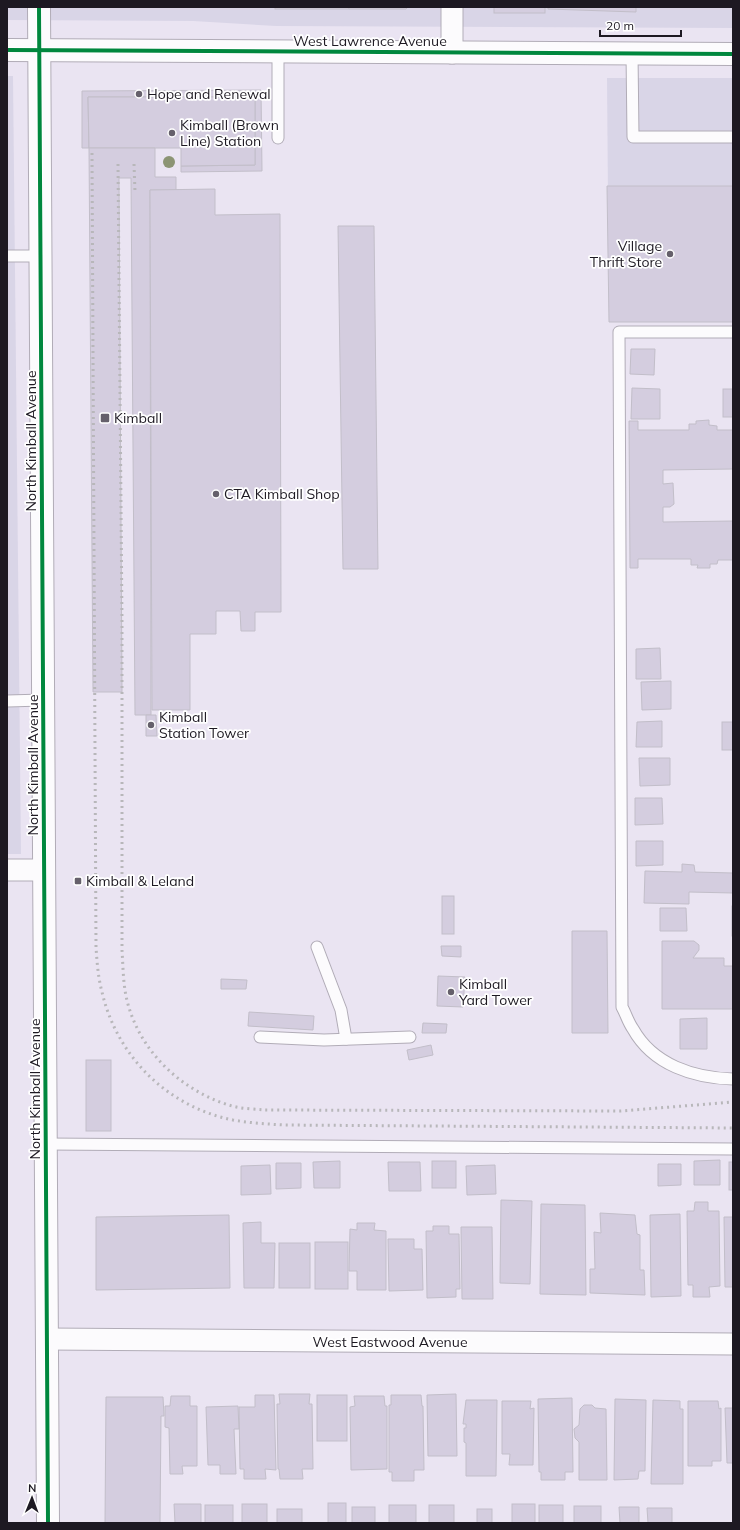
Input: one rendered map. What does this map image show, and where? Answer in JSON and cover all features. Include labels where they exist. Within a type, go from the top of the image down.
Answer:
[{"type":"street","name":"North Kimball Avenue","points":[[39,7],[48,1523]]},
{"type":"street","points":[[452,7],[452,53]]},
{"type":"street","name":"West Lawrence Avenue","points":[[7,50],[733,54]]},
{"type":"street","points":[[7,870],[44,870]]},
{"type":"street","name":"West Eastwood Avenue","points":[[47,1339],[733,1344]]},
{"type":"lane","points":[[278,52],[278,138]]},
{"type":"lane","points":[[632,53],[633,137],[733,137]]},
{"type":"lane","points":[[7,256],[41,256]]},
{"type":"lane","points":[[733,332],[619,332],[622,1007],[633,1030],[658,1058],[675,1067],[694,1074],[712,1078],[733,1079]]},
{"type":"lane","points":[[7,701],[43,700]]},
{"type":"lane","points":[[317,947],[341,1010],[346,1039]]},
{"type":"lane","points":[[260,1037],[346,1039],[410,1037]]},
{"type":"lane","points":[[46,1144],[733,1149]]},
{"type":"shaded area","points":[[7,7],[733,7],[733,28],[276,26],[193,21],[7,20]]},
{"type":"shaded area","points":[[7,76],[13,76],[21,854],[7,854]]},
{"type":"shaded area","points":[[607,78],[733,78],[733,322],[609,322]]},
{"type":"green space","points":[[7,1005],[8,1154],[7,1154]]},
{"type":"building","points":[[275,7],[349,7],[349,9],[275,9]]},
{"type":"building","points":[[349,7],[408,7],[406,9],[349,9]]},
{"type":"building","points":[[494,7],[545,7],[545,13],[494,13]]},
{"type":"building","points":[[548,7],[636,7],[636,12],[548,9]]},
{"type":"building","points":[[261,90],[262,171],[181,172],[181,166],[255,165],[255,97],[88,97],[89,148],[82,148],[82,91]]},
{"type":"building","name":"Kimball (Brown Line) Station","points":[[88,97],[255,97],[255,165],[181,166],[181,148],[89,148]]},
{"type":"building","points":[[89,148],[155,148],[155,177],[176,177],[176,190],[150,190],[151,715],[135,715],[131,178],[119,178],[122,692],[93,692]]},
{"type":"building","name":"Village Thrift Store","points":[[607,186],[733,186],[733,322],[609,322]]},
{"type":"building","name":"CTA Kimball Shop","points":[[215,189],[215,215],[280,214],[281,612],[255,612],[255,631],[241,631],[240,611],[216,611],[216,634],[190,634],[190,710],[152,710],[150,190]]},
{"type":"building","points":[[338,226],[374,226],[378,569],[343,569]]},
{"type":"building","points":[[631,349],[655,349],[654,375],[630,374]]},
{"type":"building","points":[[632,388],[660,389],[660,419],[631,419]]},
{"type":"building","points":[[723,389],[733,389],[733,417],[723,417]]},
{"type":"building","points":[[709,420],[709,425],[717,426],[717,430],[733,430],[733,469],[663,470],[663,484],[673,483],[674,504],[670,507],[663,507],[663,522],[733,521],[733,560],[718,560],[717,564],[710,564],[710,568],[697,568],[698,565],[691,565],[691,559],[638,559],[638,568],[630,568],[629,421],[638,421],[638,430],[689,430],[689,424],[696,424],[696,421]]},
{"type":"building","points":[[660,648],[661,679],[636,679],[636,649]]},
{"type":"building","points":[[671,681],[671,709],[642,710],[641,682]]},
{"type":"building","name":"Kimball Station Tower","points":[[146,715],[156,715],[157,736],[146,736]]},
{"type":"building","points":[[662,721],[662,747],[636,747],[637,722]]},
{"type":"building","points":[[722,722],[733,722],[733,750],[722,750]]},
{"type":"building","points":[[639,758],[670,758],[670,785],[640,786]]},
{"type":"building","points":[[635,798],[662,798],[663,824],[635,825]]},
{"type":"building","points":[[636,841],[663,841],[663,865],[636,866]]},
{"type":"building","points":[[682,864],[694,865],[695,872],[733,873],[733,893],[689,892],[689,904],[644,903],[645,871],[682,872]]},
{"type":"building","points":[[442,896],[454,896],[454,934],[442,934]]},
{"type":"building","points":[[733,906],[733,936],[732,936]]},
{"type":"building","points":[[660,908],[686,908],[687,931],[660,931]]},
{"type":"building","points":[[572,931],[607,931],[608,1033],[572,1033]]},
{"type":"building","points":[[662,941],[694,941],[699,945],[699,950],[693,958],[724,958],[724,966],[733,966],[733,1009],[662,1009]]},
{"type":"building","points":[[441,946],[461,946],[461,957],[442,956]]},
{"type":"building","name":"Kimball Yard Tower","points":[[438,976],[465,977],[463,1007],[437,1006]]},
{"type":"building","points":[[221,979],[247,980],[246,989],[221,989]]},
{"type":"building","points":[[249,1012],[314,1016],[313,1030],[248,1026]]},
{"type":"building","points":[[707,1018],[707,1049],[680,1049],[680,1019]]},
{"type":"building","points":[[423,1023],[447,1024],[446,1033],[422,1033]]},
{"type":"building","points":[[431,1045],[433,1055],[409,1060],[407,1050]]},
{"type":"building","points":[[86,1060],[111,1060],[111,1131],[86,1131]]},
{"type":"building","points":[[720,1160],[720,1185],[694,1185],[694,1161]]},
{"type":"building","points":[[340,1161],[340,1188],[314,1188],[313,1162]]},
{"type":"building","points":[[432,1161],[456,1161],[456,1188],[432,1188]]},
{"type":"building","points":[[388,1162],[420,1162],[421,1191],[389,1191]]},
{"type":"building","points":[[729,1162],[733,1162],[733,1190],[729,1190]]},
{"type":"building","points":[[276,1163],[301,1163],[301,1188],[276,1189]]},
{"type":"building","points":[[658,1164],[681,1164],[681,1185],[658,1186]]},
{"type":"building","points":[[270,1165],[271,1194],[241,1195],[241,1166]]},
{"type":"building","points":[[495,1165],[496,1194],[467,1195],[466,1166]]},
{"type":"building","points":[[501,1200],[532,1201],[530,1284],[500,1283]]},
{"type":"building","points":[[695,1202],[708,1202],[708,1211],[719,1211],[720,1286],[709,1287],[710,1297],[693,1297],[693,1285],[688,1285],[687,1211],[694,1211]]},
{"type":"building","points":[[541,1204],[585,1205],[586,1295],[540,1294]]},
{"type":"building","points":[[600,1213],[635,1215],[637,1234],[640,1235],[640,1270],[644,1270],[645,1295],[590,1293],[590,1269],[595,1269],[594,1232],[601,1233]]},
{"type":"building","points":[[680,1214],[681,1296],[651,1297],[650,1215]]},
{"type":"building","points":[[229,1215],[230,1288],[96,1290],[96,1217]]},
{"type":"building","points":[[724,1217],[733,1217],[733,1287],[725,1287]]},
{"type":"building","points":[[261,1222],[261,1243],[275,1243],[274,1288],[244,1288],[243,1223]]},
{"type":"building","points":[[357,1223],[375,1223],[374,1230],[386,1231],[386,1290],[357,1290],[357,1271],[349,1271],[350,1229],[357,1230]]},
{"type":"building","points":[[433,1226],[449,1226],[449,1234],[459,1234],[460,1289],[456,1289],[456,1297],[427,1298],[426,1231],[433,1231]]},
{"type":"building","points":[[461,1227],[492,1227],[493,1299],[462,1299]]},
{"type":"building","points":[[388,1239],[414,1239],[414,1249],[422,1249],[423,1290],[389,1291]]},
{"type":"building","points":[[315,1242],[348,1242],[348,1289],[315,1289]]},
{"type":"building","points":[[279,1243],[310,1243],[310,1288],[279,1288]]},
{"type":"building","points":[[279,1394],[310,1394],[309,1404],[312,1404],[313,1469],[302,1469],[303,1479],[280,1479],[278,1469],[277,1404],[280,1404]]},
{"type":"building","points":[[456,1394],[457,1456],[428,1456],[427,1395]]},
{"type":"building","points":[[255,1395],[274,1395],[276,1470],[265,1469],[266,1479],[244,1479],[244,1469],[240,1469],[239,1407],[255,1407]]},
{"type":"building","points":[[317,1395],[347,1395],[347,1441],[317,1441]]},
{"type":"building","points":[[391,1395],[421,1395],[423,1406],[424,1470],[414,1470],[414,1481],[392,1481],[392,1472],[389,1472],[389,1405],[391,1405]]},
{"type":"building","points":[[171,1396],[190,1396],[190,1406],[197,1406],[197,1466],[182,1466],[183,1474],[170,1474],[169,1428],[165,1427],[165,1406],[170,1406]]},
{"type":"building","points":[[354,1396],[384,1396],[385,1406],[387,1406],[387,1469],[351,1470],[350,1407],[355,1406]]},
{"type":"building","points":[[106,1397],[163,1397],[164,1416],[161,1416],[160,1523],[105,1523]]},
{"type":"building","points":[[572,1398],[573,1472],[565,1472],[565,1480],[541,1480],[541,1472],[539,1472],[538,1399]]},
{"type":"building","points":[[615,1399],[646,1400],[645,1471],[639,1471],[638,1479],[614,1480]]},
{"type":"building","points":[[466,1400],[497,1400],[496,1476],[466,1476],[466,1443],[464,1442],[464,1428],[466,1428],[466,1424],[463,1424]]},
{"type":"building","points":[[653,1400],[680,1401],[680,1409],[683,1409],[683,1484],[651,1484]]},
{"type":"building","points":[[502,1401],[531,1401],[530,1409],[534,1408],[533,1465],[509,1465],[510,1454],[502,1454]]},
{"type":"building","points":[[688,1401],[718,1401],[719,1409],[721,1408],[721,1461],[712,1461],[712,1466],[688,1466]]},
{"type":"building","points":[[584,1405],[592,1405],[595,1408],[606,1409],[607,1480],[579,1480],[579,1442],[575,1438],[574,1429],[579,1425],[580,1409]]},
{"type":"building","points":[[238,1406],[239,1429],[234,1429],[236,1474],[220,1474],[220,1465],[208,1465],[206,1407]]},
{"type":"building","points":[[725,1408],[733,1408],[733,1463],[727,1463]]},
{"type":"building","points":[[328,1503],[346,1503],[346,1523],[328,1523]]},
{"type":"building","points":[[174,1504],[201,1504],[201,1523],[175,1523]]},
{"type":"building","points":[[242,1504],[267,1504],[267,1523],[242,1523]]},
{"type":"building","points":[[512,1504],[535,1504],[535,1523],[512,1523]]},
{"type":"building","points":[[205,1505],[233,1505],[233,1523],[205,1523]]},
{"type":"building","points":[[389,1505],[416,1505],[416,1523],[389,1523]]},
{"type":"building","points":[[429,1505],[454,1505],[454,1523],[429,1523]]},
{"type":"building","points":[[539,1505],[563,1505],[563,1523],[539,1523]]},
{"type":"building","points":[[574,1506],[601,1506],[601,1523],[574,1523]]},
{"type":"building","points":[[352,1507],[375,1507],[375,1523],[352,1523]]},
{"type":"building","points":[[619,1507],[639,1507],[639,1523],[620,1523]]},
{"type":"building","points":[[647,1508],[672,1508],[672,1523],[648,1523]]},
{"type":"building","points":[[277,1509],[302,1509],[302,1523],[277,1523]]},
{"type":"building","points":[[477,1509],[492,1509],[492,1523],[477,1523]]},
{"type":"railway","points":[[92,153],[96,947],[102,992],[109,1016],[120,1038],[133,1058],[149,1076],[167,1091],[187,1104],[209,1113],[239,1121],[284,1125],[733,1128]]},
{"type":"railway","points":[[118,164],[122,621],[122,950],[126,996],[140,1033],[151,1050],[179,1079],[195,1090],[232,1106],[249,1109],[621,1111],[733,1102]]},
{"type":"railway","points":[[134,164],[135,192]]},
{"type":"cycle path","points":[[39,7],[48,1523]]},
{"type":"cycle path","points":[[7,50],[733,54]]},
{"type":"place","name":"Hope and Renewal","points":[[139,94]]},
{"type":"place","name":"Kimball (Brown Line) Station","points":[[172,133]]},
{"type":"place","name":"Village Thrift Store","points":[[670,254]]},
{"type":"place","name":"Kimball","points":[[105,418]]},
{"type":"place","name":"CTA Kimball Shop","points":[[216,494]]},
{"type":"place","name":"Kimball Station Tower","points":[[151,725]]},
{"type":"place","name":"Kimball & Leland","points":[[78,881]]},
{"type":"place","name":"Kimball Yard Tower","points":[[451,992]]}]
